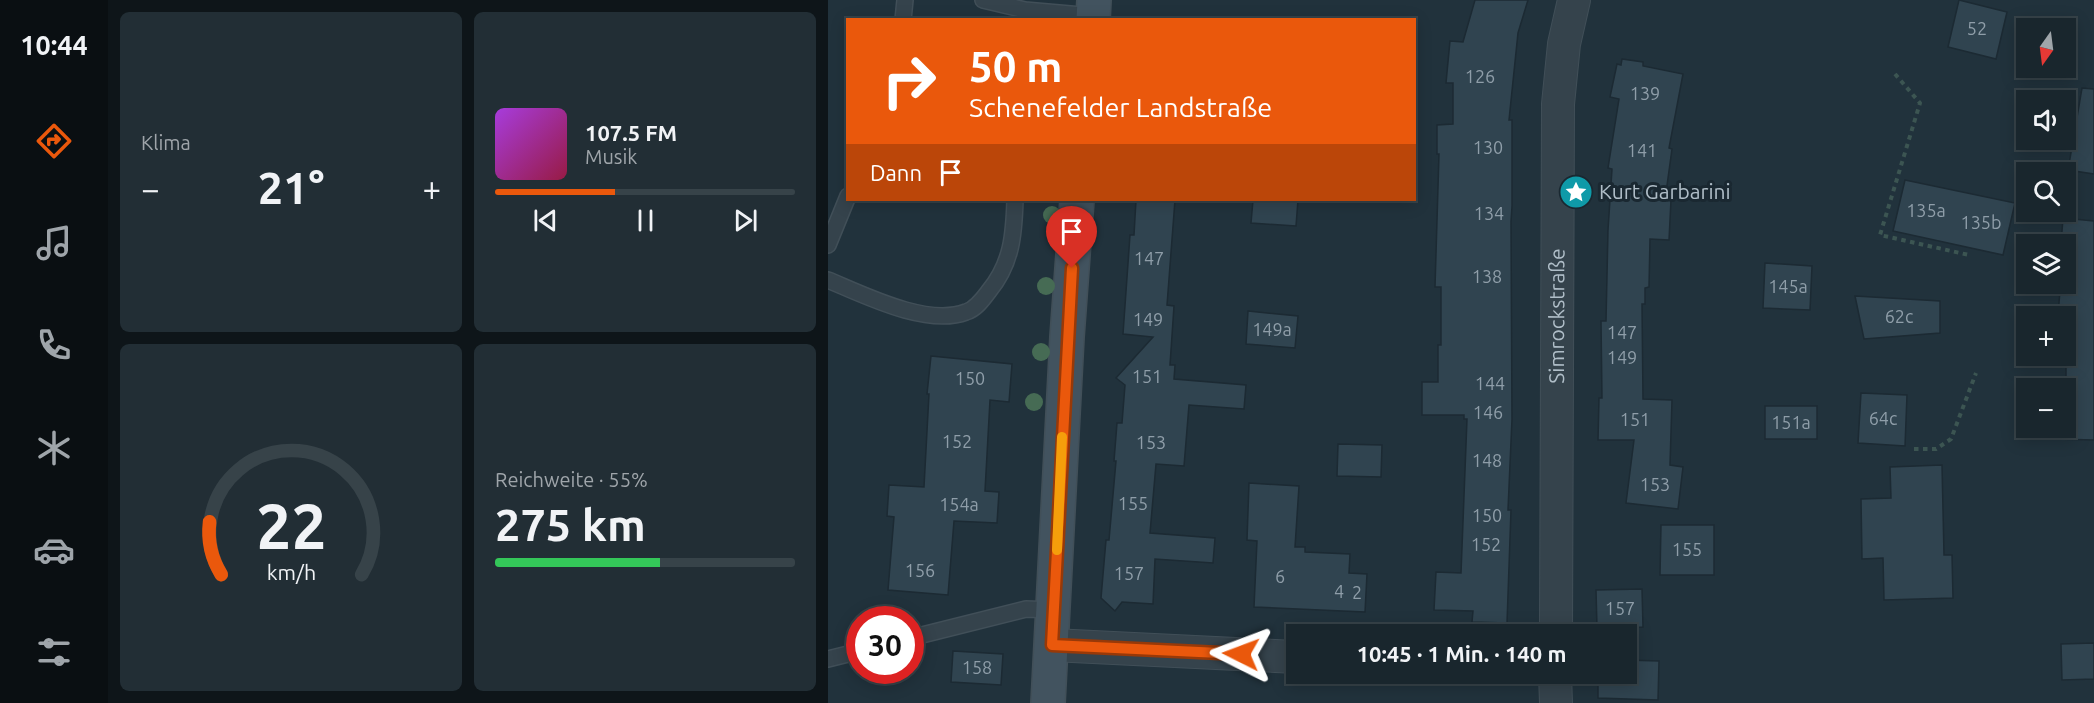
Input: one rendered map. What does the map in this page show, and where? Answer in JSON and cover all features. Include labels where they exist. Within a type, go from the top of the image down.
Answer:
[{"type":"street","name":"Simrockstraße","points":[[1556,624],[1558,104],[1564,44],[1574,0]]},
{"type":"street","points":[[1048,703],[1067,337],[1077,201]]},
{"type":"street","points":[[1052,645],[1286,657]]},
{"type":"street","points":[[1555,684],[1556,703]]},
{"type":"lane","points":[[903,18],[905,0]]},
{"type":"lane","points":[[983,0],[1025,10],[1093,12]]},
{"type":"lane","points":[[829,242],[846,201]]},
{"type":"lane","points":[[828,280],[913,312],[936,315],[966,312],[980,303],[1003,271],[1014,235],[1016,201]]},
{"type":"lane","points":[[924,634],[1026,609],[1054,610]]},
{"type":"lane","points":[[828,660],[846,655]]},
{"type":"path","points":[[1895,74],[1920,103],[1880,235],[1969,255]]},
{"type":"path","points":[[1914,449],[1936,449],[1951,439],[1976,374]]},
{"type":"building","points":[[1475,0],[1528,0],[1518,33],[1509,120],[1512,120],[1512,419],[1507,623],[1472,622],[1473,611],[1434,610],[1436,572],[1461,573],[1467,419],[1464,419],[1464,415],[1422,415],[1422,382],[1438,382],[1438,345],[1441,345],[1441,287],[1435,287],[1439,154],[1437,154],[1437,125],[1453,124],[1453,83],[1446,83],[1450,41],[1463,42]]},
{"type":"building","points":[[1959,0],[2007,12],[1996,59],[1948,47]]},
{"type":"building","points":[[1622,59],[1643,62],[1643,66],[1683,74],[1669,148],[1672,149],[1665,200],[1671,200],[1669,240],[1650,239],[1649,287],[1645,288],[1645,304],[1642,304],[1643,399],[1672,400],[1670,465],[1683,467],[1678,509],[1626,503],[1634,440],[1598,440],[1599,398],[1602,398],[1601,321],[1606,321],[1612,169],[1608,168],[1619,99],[1610,97],[1617,64],[1621,65]]},
{"type":"building","points":[[2082,88],[2094,89],[2094,174],[2076,171],[2076,162],[2069,162],[2071,150],[2076,150],[2076,123]]},
{"type":"building","points":[[1905,180],[2015,203],[2003,255],[1893,231]]},
{"type":"building","points":[[1136,201],[1175,201],[1167,305],[1174,306],[1170,365],[1175,365],[1174,379],[1246,385],[1244,409],[1189,405],[1184,466],[1156,464],[1150,533],[1215,538],[1213,563],[1155,559],[1153,604],[1122,602],[1115,611],[1101,598],[1106,540],[1109,540],[1117,423],[1122,423],[1125,385],[1116,378],[1153,337],[1123,334],[1130,235],[1134,235]]},
{"type":"building","points":[[1253,201],[1298,201],[1296,226],[1251,223]]},
{"type":"building","points":[[2076,219],[2094,221],[2094,440],[2054,439],[2076,438],[2076,378],[2066,378],[2066,366],[2076,366],[2076,306],[2059,306],[2060,294],[2076,294],[2076,234],[2062,234],[2063,222],[2076,222]]},
{"type":"building","points":[[1765,263],[1812,266],[1810,310],[1763,308]]},
{"type":"building","points":[[1855,296],[1940,301],[1940,333],[1864,339]]},
{"type":"building","points":[[1248,311],[1298,316],[1295,348],[1246,344]]},
{"type":"building","points":[[931,356],[1012,364],[1009,402],[990,400],[985,491],[999,492],[997,523],[954,521],[948,595],[888,590],[894,517],[887,516],[889,485],[924,487],[929,394],[927,394]]},
{"type":"building","points":[[1861,393],[1907,395],[1905,446],[1858,443]]},
{"type":"building","points":[[1765,406],[1817,406],[1817,439],[1765,439]]},
{"type":"building","points":[[1338,444],[1382,445],[1381,477],[1337,476]]},
{"type":"building","points":[[1942,465],[1944,555],[1952,555],[1953,598],[1884,600],[1883,558],[1862,559],[1861,499],[1891,498],[1890,467]]},
{"type":"building","points":[[1249,483],[1299,486],[1295,547],[1305,547],[1305,552],[1350,554],[1349,573],[1367,574],[1365,612],[1254,607],[1257,541],[1247,540]]},
{"type":"building","points":[[1661,525],[1714,525],[1714,575],[1660,575]]},
{"type":"building","points":[[1642,589],[1643,627],[1637,627],[1637,624],[1597,624],[1596,590]]},
{"type":"building","points":[[2094,643],[2094,679],[2062,680],[2061,644]]},
{"type":"building","points":[[953,651],[1003,654],[1001,685],[951,682]]},
{"type":"building","points":[[1637,660],[1659,661],[1658,700],[1598,698],[1598,684],[1637,684]]},
{"type":"slow traffic","points":[[1057,550],[1062,437]]},
{"type":"place","name":"Kurt Garbarini","points":[[1576,192]]},
{"type":"route","points":[[1072,268],[1052,645],[1241,654]]}]
